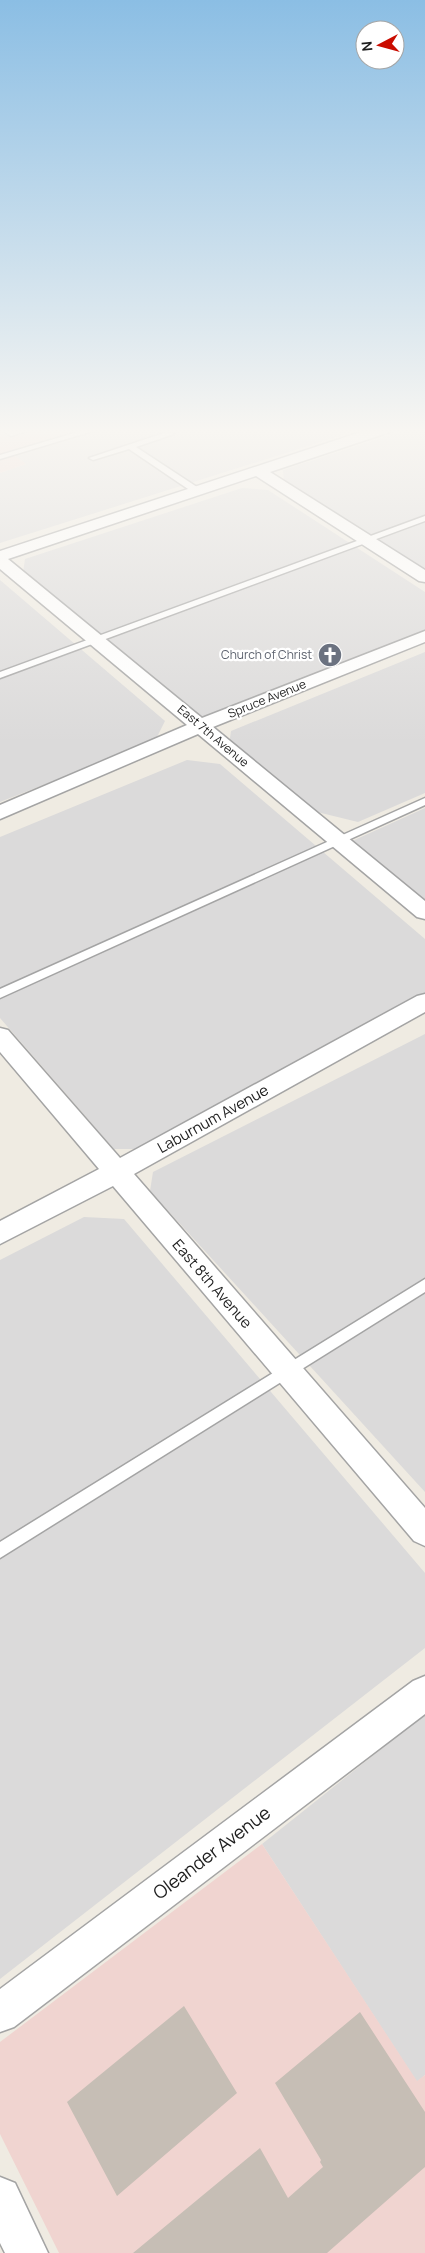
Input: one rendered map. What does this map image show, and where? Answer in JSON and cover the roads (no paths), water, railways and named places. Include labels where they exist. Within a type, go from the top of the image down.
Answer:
[{"type":"street","points":[[0,556],[69,533]]},
{"type":"street","points":[[356,533],[425,577]]},
{"type":"street","name":"East 7th Avenue","points":[[0,561],[425,912]]},
{"type":"street","name":"Spruce Avenue","points":[[0,813],[200,726],[425,636]]},
{"type":"street","name":"Laburnum Avenue","points":[[0,1233],[115,1173],[425,1002]]},
{"type":"street","name":"East 8th Avenue","points":[[0,1036],[115,1173],[425,1531]]},
{"type":"street","name":"Oleander Avenue","points":[[0,2013],[425,1693]]},
{"type":"street","points":[[0,2198],[27,2253]]},
{"type":"lane","points":[[0,675],[385,533]]},
{"type":"lane","points":[[0,994],[425,801]]},
{"type":"lane","points":[[0,1551],[425,1285]]},
{"type":"place","name":"Church of Christ","points":[[330,655]]}]
